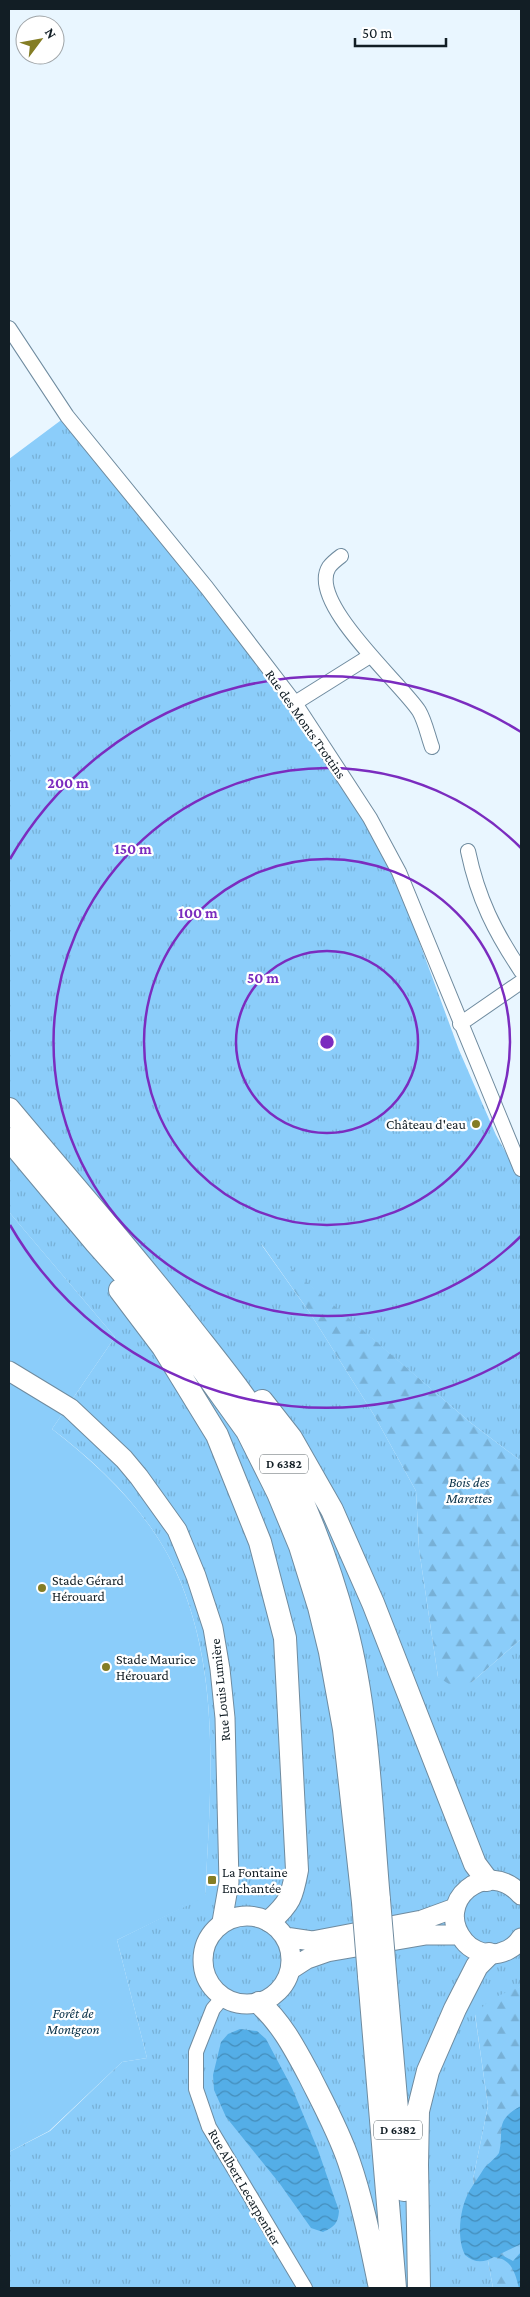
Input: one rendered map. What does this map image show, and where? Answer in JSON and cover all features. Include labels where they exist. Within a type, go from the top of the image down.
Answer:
[{"type":"highway","name":"D 6382","points":[[9,1109],[162,1290],[241,1392],[272,1440],[312,1524],[336,1595],[354,1664],[368,1777],[371,1901],[395,2288]]},
{"type":"highway","name":"D 6382","points":[[9,1139],[96,1243],[178,1335],[247,1431],[278,1493],[300,1546],[319,1606],[330,1652],[371,1901]]},
{"type":"highway","points":[[9,1145],[163,1347],[217,1435],[260,1542],[285,1638],[297,1870],[291,1898],[282,1911],[262,1918]]},
{"type":"highway","points":[[58,1167],[200,1320],[291,1438],[332,1510],[373,1602],[475,1864],[487,1880]]},
{"type":"highway","points":[[419,2288],[418,2111],[428,2071],[455,2009],[477,1966],[490,1954]]},
{"type":"highway","name":"D 6382","points":[[377,1974],[412,2288]]},
{"type":"highway","points":[[259,2003],[280,2026],[301,2060],[325,2106],[348,2160],[364,2209],[380,2288]]},
{"type":"main road","name":"Rue Louis Lumière","points":[[9,1371],[70,1408],[89,1424],[139,1476],[177,1530],[196,1576],[213,1628],[220,1669],[225,1718],[230,1882],[222,1922]]},
{"type":"main road","points":[[521,1895],[506,1882],[487,1880],[476,1883],[467,1889],[460,1897],[455,1908],[455,1926],[459,1935],[467,1945],[477,1951],[490,1954],[510,1949],[521,1938]]},
{"type":"main road","points":[[230,1882],[262,1918],[285,1937],[291,1953],[290,1970],[279,1991],[259,2003],[246,2004],[234,2002],[223,1997],[212,1988],[208,1981],[202,1960],[204,1945],[211,1932],[222,1922],[232,1917],[262,1918]]},
{"type":"main road","points":[[285,1937],[312,1941],[422,1920],[455,1908]]},
{"type":"main road","points":[[290,1970],[307,1959],[327,1952],[426,1936],[459,1935]]},
{"type":"street","name":"Rue des Monts Trottins","points":[[9,328],[67,416],[207,588],[295,703],[370,818],[399,872],[460,1024],[521,1168]]},
{"type":"street","points":[[341,556],[329,567],[326,579],[331,600],[353,635],[419,712],[432,747]]},
{"type":"street","points":[[295,703],[370,656]]},
{"type":"street","points":[[468,851],[474,882],[497,934],[521,972]]},
{"type":"street","points":[[460,1024],[521,982]]},
{"type":"street","name":"Rue Albert Lecarpentier","points":[[223,1997],[213,2009],[196,2052],[196,2089],[209,2127],[306,2288]]},
{"type":"green space","points":[[64,418],[204,590],[302,722],[368,823],[394,873],[459,1050],[496,1135],[521,1179],[521,1461],[471,1423],[261,1244],[310,1313],[374,1415],[416,1491],[419,1549],[438,1677],[472,1682],[521,1639],[521,1986],[475,2015],[488,2106],[473,2179],[493,2288],[9,2288],[9,2152],[50,2131],[122,2062],[147,2058],[117,1940],[205,1896],[210,1810],[210,1723],[206,1680],[198,1638],[186,1597],[169,1557],[146,1520],[102,1471],[52,1429],[115,1337],[9,1212],[9,459]]},
{"type":"green space","name":"Stade Maurice Hérouard","points":[[9,1212],[115,1337],[52,1429],[102,1471],[146,1520],[169,1557],[186,1597],[198,1638],[206,1681],[210,1724],[210,1811],[205,1897],[117,1940],[147,2058],[122,2062],[49,2131],[9,2152]]},
{"type":"green space","name":"Bois des Marettes","points":[[260,1242],[471,1423],[521,1461],[521,1639],[472,1682],[452,1686],[438,1677],[419,1549],[416,1491],[374,1415],[310,1313]]},
{"type":"green space","points":[[521,1986],[521,2288],[493,2288],[473,2179],[488,2106],[475,2014],[491,1999]]},
{"type":"water","points":[[240,2029],[257,2031],[266,2039],[292,2088],[318,2150],[339,2211],[335,2224],[323,2232],[311,2228],[280,2184],[226,2117],[214,2090],[213,2075],[221,2042],[228,2034]]},
{"type":"water","points":[[521,2106],[521,2244],[500,2254],[513,2261],[521,2252],[521,2288],[519,2288],[512,2268],[505,2261],[494,2257],[487,2260],[472,2260],[465,2255],[462,2248],[460,2222],[464,2205],[472,2187],[483,2170],[499,2153],[503,2121],[512,2111]]},
{"type":"place","name":"Château d'eau","points":[[476,1124]]},
{"type":"place","name":"Stade Gérard Hérouard","points":[[42,1588]]},
{"type":"place","name":"Stade Maurice Hérouard","points":[[106,1667]]},
{"type":"place","name":"La Fontaine Enchantée","points":[[212,1880]]},
{"type":"park label","name":"Forêt de Montgeon","points":[[73,2022]]}]
